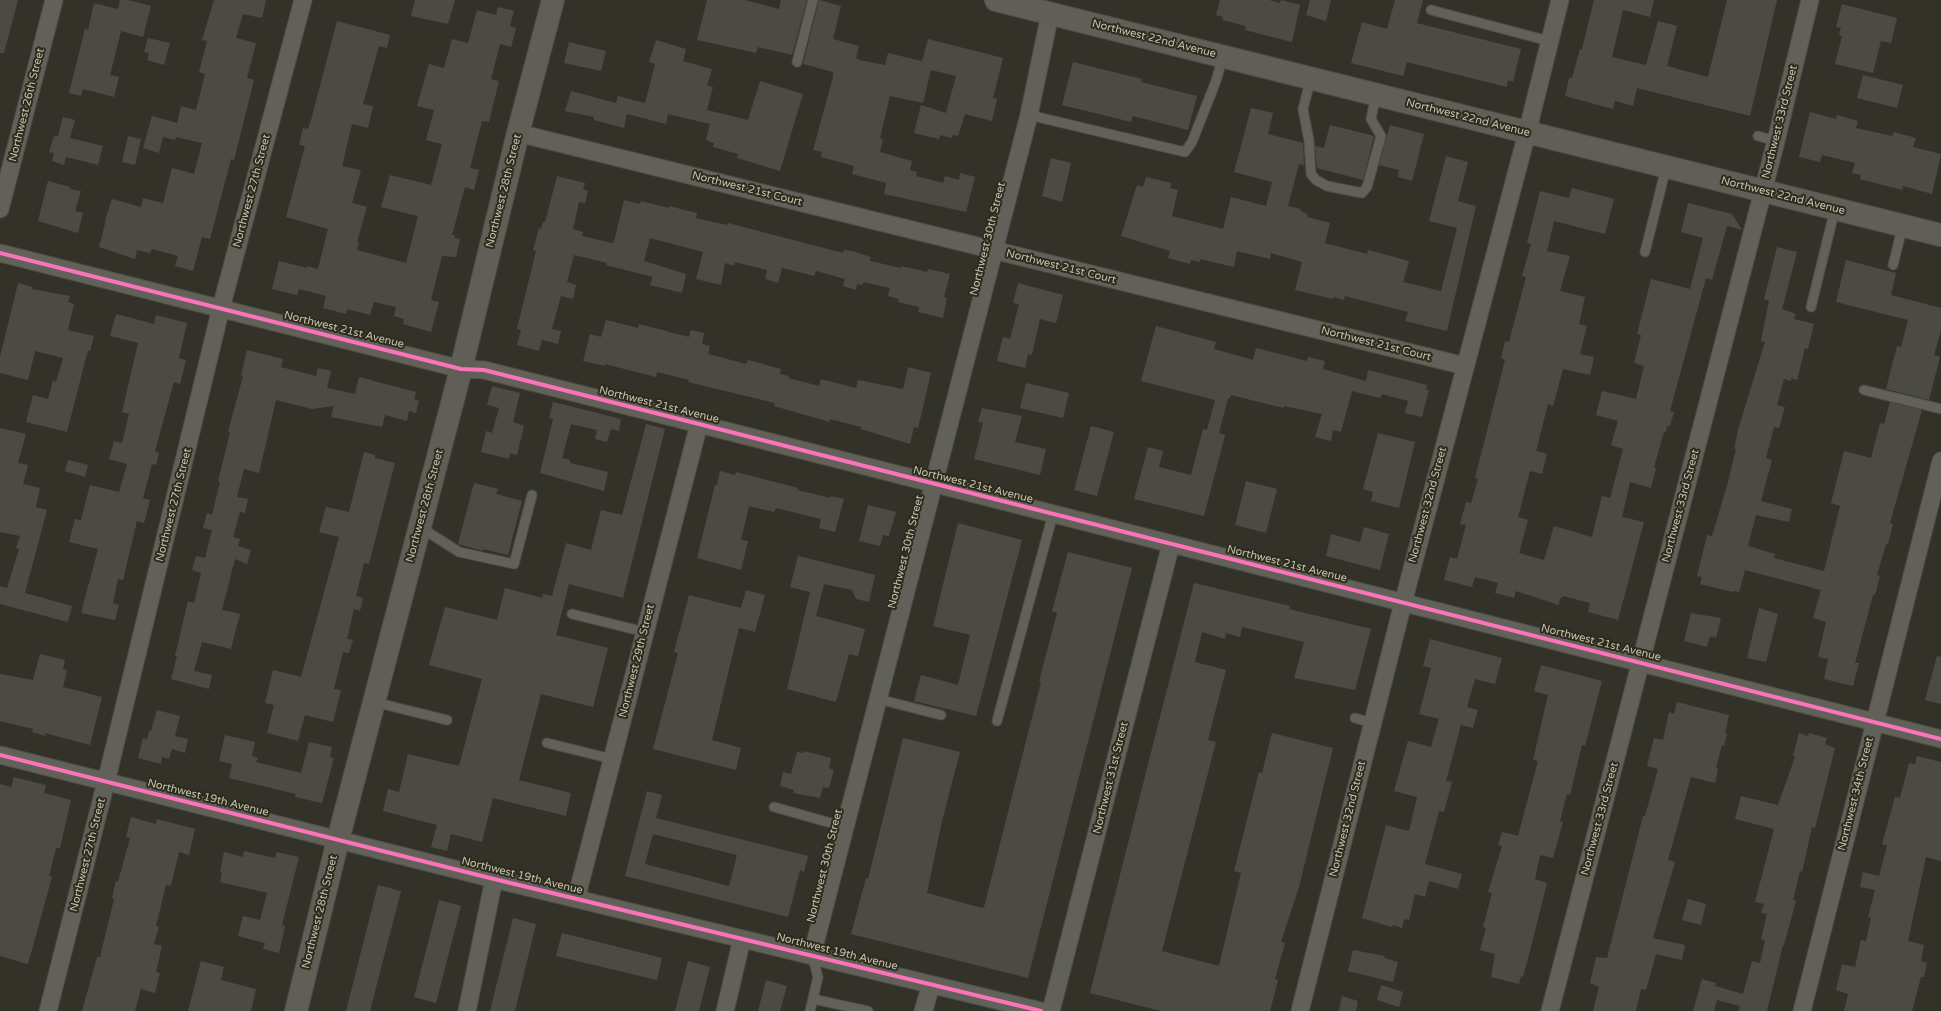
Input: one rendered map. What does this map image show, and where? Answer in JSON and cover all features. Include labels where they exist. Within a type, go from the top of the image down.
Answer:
[{"type":"street","name":"Northwest 26th Street","points":[[0,209],[54,0]]},
{"type":"street","name":"Northwest 27th Street","points":[[48,1011],[106,782],[221,308],[303,0]]},
{"type":"street","name":"Northwest 28th Street","points":[[296,1011],[338,840],[461,368],[518,133],[553,0]]},
{"type":"street","name":"Northwest 22nd Avenue","points":[[996,0],[1042,8],[1223,56],[1666,168],[1903,225],[1941,236]]},
{"type":"street","name":"Northwest 32nd Street","points":[[1300,1011],[1372,723],[1527,133],[1560,0]]},
{"type":"street","name":"Northwest 33rd Street","points":[[1550,1011],[1763,192],[1810,0]]},
{"type":"street","name":"Northwest 30th Street","points":[[812,955],[1029,115],[1042,8]]},
{"type":"street","name":"Northwest 21st Court","points":[[518,133],[1465,366]]},
{"type":"street","name":"Northwest 21st Avenue","points":[[0,253],[461,368],[484,370],[1941,739]]},
{"type":"street","name":"Northwest 29th Street","points":[[576,898],[699,424]]},
{"type":"street","name":"Northwest 34th Street","points":[[1802,1011],[1941,461]]},
{"type":"street","name":"Northwest 31st Street","points":[[1041,1011],[1171,544]]},
{"type":"street","name":"Northwest 19th Avenue","points":[[0,756],[494,879],[1041,1011]]},
{"type":"street","points":[[467,1011],[494,879]]},
{"type":"street","points":[[725,1011],[742,939]]},
{"type":"lane","points":[[797,62],[813,0]]},
{"type":"lane","points":[[1431,10],[1549,41]]},
{"type":"lane","points":[[1029,115],[1185,152],[1192,142],[1216,81],[1223,56]]},
{"type":"lane","points":[[1311,78],[1303,109],[1309,141],[1311,174],[1316,180],[1327,186],[1362,193],[1367,187],[1381,136],[1371,119],[1376,94]]},
{"type":"lane","points":[[1758,136],[1776,141]]},
{"type":"lane","points":[[1645,252],[1666,168]]},
{"type":"lane","points":[[1811,307],[1835,209]]},
{"type":"lane","points":[[1893,264],[1903,225]]},
{"type":"lane","points":[[1864,390],[1941,409]]},
{"type":"lane","points":[[420,527],[459,552],[514,564],[532,495]]},
{"type":"lane","points":[[997,720],[1053,514]]},
{"type":"lane","points":[[572,614],[645,632]]},
{"type":"lane","points":[[878,699],[941,715]]},
{"type":"lane","points":[[374,702],[447,720]]},
{"type":"lane","points":[[1355,718],[1372,723]]},
{"type":"lane","points":[[547,743],[612,759]]},
{"type":"lane","points":[[774,807],[845,827]]},
{"type":"lane","points":[[810,1011],[818,978],[812,955]]},
{"type":"lane","points":[[919,1011],[931,984]]},
{"type":"lane","points":[[928,1011],[931,984]]},
{"type":"lane","points":[[813,999],[868,1011]]},
{"type":"building","points":[[0,0],[18,0],[4,53],[0,53]]},
{"type":"building","points":[[120,0],[128,0],[151,6],[143,37],[121,31],[110,75],[119,77],[114,97],[83,89],[81,96],[69,93],[85,29],[88,30],[94,3],[118,9]]},
{"type":"building","points":[[214,0],[266,0],[262,18],[243,14],[236,38],[256,43],[247,78],[254,80],[234,160],[231,159],[210,239],[202,237],[193,271],[175,266],[178,256],[152,249],[150,253],[137,250],[135,259],[99,247],[105,220],[112,199],[141,207],[143,198],[163,203],[172,168],[194,174],[202,143],[176,137],[175,140],[163,137],[159,153],[143,148],[152,116],[177,123],[181,106],[196,110],[205,74],[199,72],[207,41],[202,40]]},
{"type":"building","points":[[415,0],[455,0],[448,24],[411,16]]},
{"type":"building","points":[[707,0],[745,0],[779,9],[781,0],[807,0],[792,55],[758,47],[756,53],[697,40]]},
{"type":"building","points":[[819,0],[841,6],[833,39],[859,46],[856,58],[860,60],[885,65],[888,53],[922,61],[928,39],[1003,58],[993,98],[997,99],[992,121],[965,114],[958,136],[953,135],[952,138],[940,135],[939,139],[914,133],[921,105],[946,113],[956,76],[931,70],[923,103],[890,96],[880,138],[883,139],[880,152],[912,161],[910,170],[917,172],[916,176],[943,183],[945,176],[959,180],[960,173],[975,177],[966,212],[884,194],[886,183],[852,174],[854,166],[821,157],[822,152],[813,150],[833,77],[833,72],[803,64]]},
{"type":"building","points":[[1220,0],[1269,0],[1280,3],[1281,0],[1300,5],[1292,42],[1245,30],[1246,26],[1222,20],[1223,17],[1216,15]]},
{"type":"building","points":[[1310,0],[1331,0],[1326,21],[1306,15]]},
{"type":"building","points":[[1395,0],[1423,0],[1417,23],[1521,49],[1513,82],[1508,80],[1507,87],[1407,62],[1403,76],[1351,63],[1362,22],[1387,29]]},
{"type":"building","points":[[1594,0],[1654,0],[1650,17],[1623,10],[1612,57],[1646,65],[1658,21],[1677,26],[1667,66],[1708,77],[1727,0],[1777,0],[1750,116],[1637,88],[1633,106],[1615,101],[1613,109],[1565,96],[1569,78],[1572,78],[1580,49],[1582,49]]},
{"type":"building","points":[[1842,4],[1897,18],[1891,43],[1881,41],[1873,73],[1835,64],[1842,36],[1839,35],[1841,28],[1836,27]]},
{"type":"building","points":[[498,7],[514,11],[510,26],[516,28],[511,47],[500,44],[491,79],[499,81],[489,122],[482,121],[470,168],[479,170],[474,190],[465,187],[452,235],[455,235],[454,238],[460,239],[456,257],[442,256],[431,300],[439,302],[431,332],[403,324],[404,319],[394,316],[396,307],[374,302],[370,315],[347,309],[346,314],[323,308],[326,296],[299,289],[297,295],[272,289],[279,261],[307,268],[307,266],[318,269],[328,229],[286,217],[305,146],[299,145],[303,128],[308,129],[311,120],[337,21],[390,35],[387,48],[379,46],[363,104],[373,106],[368,128],[352,124],[342,166],[361,170],[352,203],[367,207],[357,242],[359,243],[357,250],[406,263],[418,216],[381,207],[390,175],[431,185],[442,144],[426,140],[434,110],[417,106],[429,64],[444,68],[452,39],[468,43],[477,10],[496,15]]},
{"type":"building","points":[[148,38],[170,43],[164,65],[147,60],[149,53],[144,52]]},
{"type":"building","points":[[656,40],[686,49],[683,61],[712,69],[707,86],[713,87],[707,110],[748,120],[760,81],[803,94],[780,171],[737,158],[738,154],[713,147],[714,143],[706,140],[710,124],[668,114],[666,124],[627,114],[624,128],[594,120],[594,117],[565,111],[571,91],[616,103],[618,96],[645,103],[655,64],[649,62]]},
{"type":"building","points":[[569,42],[606,51],[601,71],[564,63]]},
{"type":"building","points":[[1073,62],[1142,79],[1141,82],[1197,96],[1188,130],[1133,116],[1131,122],[1062,105]]},
{"type":"building","points":[[1863,75],[1903,85],[1897,108],[1857,98]]},
{"type":"building","points":[[1251,108],[1273,113],[1268,134],[1303,143],[1304,165],[1299,164],[1288,206],[1301,209],[1300,211],[1308,214],[1307,217],[1330,223],[1325,243],[1367,254],[1368,250],[1409,261],[1403,282],[1441,291],[1457,228],[1429,221],[1446,156],[1468,162],[1458,201],[1476,206],[1447,331],[1405,321],[1408,312],[1345,296],[1344,300],[1333,297],[1333,299],[1295,290],[1302,262],[1271,253],[1270,259],[1237,251],[1234,267],[1200,259],[1200,262],[1191,260],[1190,264],[1168,258],[1170,251],[1121,236],[1137,185],[1143,187],[1146,177],[1171,183],[1170,188],[1178,190],[1172,216],[1223,229],[1231,197],[1266,206],[1272,182],[1234,172]]},
{"type":"building","points":[[1810,112],[1836,119],[1837,115],[1858,121],[1856,128],[1892,136],[1894,132],[1916,138],[1913,147],[1941,154],[1932,194],[1903,186],[1902,190],[1860,179],[1861,175],[1852,173],[1855,163],[1822,155],[1820,162],[1799,157]]},
{"type":"building","points":[[63,117],[75,120],[70,138],[103,146],[98,165],[66,157],[64,165],[52,161],[54,153],[49,152],[54,136],[58,136]]},
{"type":"building","points":[[1330,125],[1374,136],[1363,180],[1317,168],[1315,146],[1324,148]]},
{"type":"building","points":[[1390,125],[1424,134],[1412,181],[1398,177],[1399,170],[1379,165]]},
{"type":"building","points":[[128,136],[141,139],[135,165],[122,162]]},
{"type":"building","points":[[1051,158],[1071,163],[1062,202],[1042,196]]},
{"type":"building","points":[[557,176],[585,183],[583,189],[588,191],[585,203],[579,202],[573,229],[583,232],[582,236],[612,243],[614,242],[624,200],[640,204],[641,201],[669,208],[669,206],[697,213],[696,218],[727,225],[728,223],[843,253],[844,250],[852,251],[871,257],[870,261],[901,268],[901,266],[927,272],[928,269],[950,274],[944,297],[947,298],[943,318],[918,312],[919,307],[898,302],[899,299],[888,296],[890,288],[864,282],[862,285],[857,284],[856,290],[843,286],[845,279],[816,271],[814,276],[782,268],[778,283],[765,279],[767,270],[735,262],[734,266],[725,263],[721,285],[696,279],[703,252],[650,238],[644,261],[686,274],[682,293],[650,285],[653,277],[574,255],[567,282],[576,285],[573,299],[561,296],[552,329],[561,331],[558,344],[542,340],[539,351],[517,345],[521,330],[517,329],[536,251],[533,250],[539,228],[541,229],[543,222],[545,222]]},
{"type":"building","points":[[48,181],[70,187],[70,189],[81,191],[75,211],[83,213],[78,233],[38,221]]},
{"type":"building","points":[[1572,188],[1614,199],[1605,234],[1554,221],[1547,251],[1570,256],[1560,291],[1585,297],[1579,324],[1587,326],[1580,354],[1594,357],[1590,375],[1563,369],[1553,406],[1548,404],[1536,451],[1547,454],[1542,474],[1530,471],[1518,517],[1528,520],[1519,553],[1544,560],[1554,526],[1592,537],[1602,496],[1610,498],[1623,449],[1611,445],[1618,421],[1596,415],[1602,391],[1636,399],[1644,366],[1634,363],[1641,335],[1637,334],[1651,279],[1690,289],[1703,238],[1681,232],[1688,203],[1732,214],[1742,230],[1727,226],[1712,280],[1706,278],[1670,411],[1674,412],[1670,426],[1667,426],[1666,432],[1664,432],[1654,467],[1656,468],[1651,488],[1630,482],[1622,517],[1644,522],[1618,620],[1588,612],[1590,603],[1563,596],[1560,598],[1559,605],[1516,591],[1514,598],[1495,593],[1498,583],[1475,577],[1472,587],[1444,580],[1450,557],[1457,559],[1466,525],[1460,524],[1466,502],[1471,503],[1478,479],[1475,478],[1505,360],[1501,358],[1505,341],[1509,342],[1526,277],[1522,276],[1531,244],[1527,243],[1540,191],[1569,198]]},
{"type":"building","points":[[1777,247],[1797,252],[1782,309],[1796,314],[1794,319],[1814,324],[1808,349],[1805,348],[1797,380],[1791,378],[1791,381],[1784,379],[1777,405],[1785,407],[1779,428],[1774,427],[1766,458],[1772,460],[1761,501],[1792,509],[1789,522],[1756,515],[1748,546],[1775,554],[1774,558],[1824,571],[1840,506],[1831,503],[1844,451],[1871,458],[1880,423],[1884,424],[1890,402],[1922,410],[1890,523],[1893,524],[1888,544],[1886,544],[1877,575],[1880,576],[1875,595],[1873,595],[1855,663],[1859,663],[1853,686],[1824,679],[1828,659],[1818,657],[1826,622],[1813,618],[1821,590],[1745,570],[1739,592],[1733,592],[1700,584],[1702,577],[1697,576],[1707,535],[1712,536],[1728,482],[1736,449],[1734,449],[1738,430],[1765,342],[1761,341],[1769,301],[1764,299]]},
{"type":"building","points":[[1846,260],[1896,273],[1891,295],[1941,308],[1941,331],[1934,355],[1940,357],[1929,400],[1886,389],[1897,346],[1901,347],[1908,320],[1836,302]]},
{"type":"building","points":[[18,283],[33,287],[32,289],[70,296],[68,302],[74,304],[68,330],[94,336],[90,351],[88,350],[67,432],[26,422],[33,395],[48,399],[53,381],[56,382],[63,358],[35,351],[28,380],[0,373],[0,357]]},
{"type":"building","points":[[1018,283],[1063,295],[1056,323],[1040,319],[1032,355],[1028,354],[1025,368],[997,361],[1003,337],[1010,339],[1019,304],[1013,303]]},
{"type":"building","points":[[116,314],[154,324],[156,315],[187,323],[179,358],[186,360],[180,384],[174,382],[155,451],[159,453],[156,465],[152,464],[143,498],[150,500],[144,523],[137,521],[123,580],[118,579],[113,603],[119,605],[115,620],[81,613],[98,549],[69,542],[75,519],[81,520],[90,485],[119,492],[127,464],[109,459],[114,441],[122,443],[129,414],[122,412],[138,343],[110,336]]},
{"type":"building","points":[[606,320],[638,328],[639,324],[689,337],[691,330],[704,333],[702,344],[710,346],[708,354],[746,364],[748,360],[781,369],[780,374],[789,376],[788,378],[819,386],[821,379],[856,388],[858,380],[903,389],[908,367],[931,373],[918,428],[914,427],[910,444],[861,429],[861,427],[830,419],[830,422],[774,406],[775,403],[688,382],[689,380],[657,372],[656,377],[605,364],[605,366],[583,361],[590,334],[601,337]]},
{"type":"building","points":[[1156,326],[1216,342],[1214,349],[1253,360],[1256,348],[1307,361],[1308,357],[1325,361],[1323,369],[1366,381],[1368,370],[1427,385],[1426,390],[1429,390],[1422,417],[1405,413],[1408,401],[1382,394],[1380,398],[1352,391],[1341,432],[1333,430],[1331,441],[1315,437],[1322,414],[1284,406],[1283,408],[1231,395],[1230,399],[1228,398],[1219,433],[1225,435],[1204,516],[1134,499],[1148,447],[1163,451],[1159,467],[1191,475],[1203,429],[1207,430],[1215,400],[1141,381]]},
{"type":"building","points":[[247,350],[283,359],[281,367],[316,376],[318,368],[331,371],[327,388],[355,394],[359,377],[416,392],[414,399],[419,401],[416,413],[409,411],[407,421],[385,415],[382,427],[331,417],[334,406],[312,409],[276,400],[259,473],[244,469],[237,497],[248,499],[245,513],[240,512],[233,537],[240,539],[238,546],[251,550],[247,564],[235,559],[222,610],[240,614],[231,649],[202,642],[194,671],[212,675],[209,689],[171,679],[188,601],[194,603],[201,573],[192,570],[196,556],[205,558],[212,530],[203,528],[207,513],[212,515],[220,482],[218,481],[230,433],[228,432],[243,376],[241,375]]},
{"type":"building","points":[[1026,383],[1069,393],[1063,418],[1020,408]]},
{"type":"building","points":[[492,386],[520,393],[513,422],[524,426],[517,455],[510,453],[509,459],[481,452],[486,431],[492,433],[499,408],[487,405]]},
{"type":"building","points":[[553,402],[621,419],[619,431],[611,429],[607,442],[595,439],[597,430],[571,424],[562,458],[570,460],[570,463],[608,472],[604,491],[540,473],[553,419],[549,418]]},
{"type":"building","points":[[982,408],[1022,416],[1015,442],[1046,449],[1040,475],[974,459],[983,423],[978,422]]},
{"type":"building","points":[[646,424],[665,429],[623,598],[569,584],[556,635],[608,648],[593,707],[541,694],[519,780],[571,793],[566,816],[493,798],[482,842],[451,834],[447,851],[431,847],[437,825],[383,811],[388,789],[399,792],[408,754],[459,766],[482,679],[429,665],[445,607],[497,620],[505,588],[542,598],[543,594],[552,596],[566,543],[591,550],[601,510],[622,515]]},
{"type":"building","points":[[1091,426],[1114,432],[1097,496],[1074,490]]},
{"type":"building","points":[[0,428],[26,434],[18,463],[28,465],[23,484],[40,488],[36,507],[47,510],[25,593],[72,606],[68,622],[0,604],[0,586],[7,588],[19,549],[16,548],[20,536],[0,532]]},
{"type":"building","points":[[1378,433],[1415,442],[1399,508],[1371,501],[1373,492],[1363,489]]},
{"type":"building","points":[[364,452],[375,455],[375,458],[395,463],[369,564],[364,563],[356,596],[363,598],[360,611],[354,609],[347,639],[353,640],[349,653],[343,652],[334,689],[341,690],[333,722],[305,715],[298,741],[267,733],[274,705],[265,703],[273,670],[301,677],[339,537],[319,532],[326,507],[349,512]]},
{"type":"building","points":[[68,460],[88,465],[85,477],[65,471]]},
{"type":"building","points":[[720,471],[735,475],[736,472],[798,488],[797,490],[831,498],[831,496],[844,499],[835,532],[819,528],[821,519],[776,508],[774,512],[749,506],[741,540],[748,541],[741,570],[697,558],[715,485],[717,485]]},
{"type":"building","points":[[1246,481],[1277,489],[1266,533],[1235,525]]},
{"type":"building","points":[[474,483],[498,489],[496,494],[522,501],[508,555],[483,549],[483,551],[458,544]]},
{"type":"building","points":[[868,505],[896,512],[889,536],[883,535],[880,546],[859,541]]},
{"type":"building","points":[[958,523],[1022,540],[976,716],[914,701],[921,675],[958,685],[970,635],[933,626]]},
{"type":"building","points":[[1364,527],[1389,534],[1380,570],[1326,556],[1331,534],[1360,542]]},
{"type":"building","points":[[1068,552],[1132,568],[1028,978],[851,934],[866,878],[868,879],[903,738],[960,752],[942,821],[927,893],[982,908],[984,907],[1041,682],[1039,681],[1057,613],[1052,611]]},
{"type":"building","points":[[798,556],[875,575],[869,602],[856,599],[852,590],[824,584],[816,616],[865,629],[858,656],[849,654],[836,702],[787,689],[810,592],[790,587]]},
{"type":"building","points":[[1194,583],[1290,606],[1289,609],[1371,629],[1355,690],[1294,678],[1304,642],[1242,627],[1240,637],[1226,633],[1225,639],[1202,632],[1195,662],[1226,670],[1208,740],[1216,742],[1162,951],[1219,966],[1241,873],[1234,871],[1259,772],[1262,773],[1272,733],[1333,748],[1299,887],[1281,942],[1285,943],[1275,979],[1278,980],[1270,1011],[1161,1011],[1090,993]]},
{"type":"building","points":[[746,590],[765,595],[755,632],[739,628],[712,740],[741,748],[736,770],[653,749],[678,653],[674,652],[689,595],[741,608]]},
{"type":"building","points":[[1759,608],[1778,614],[1766,662],[1747,658]]},
{"type":"building","points":[[1691,613],[1721,618],[1716,638],[1710,636],[1707,647],[1684,641]]},
{"type":"building","points":[[1430,639],[1502,658],[1495,684],[1475,679],[1467,707],[1478,710],[1473,728],[1461,725],[1446,781],[1452,782],[1444,812],[1439,811],[1425,864],[1462,874],[1458,889],[1429,881],[1425,897],[1415,894],[1409,920],[1404,919],[1402,928],[1393,925],[1392,927],[1362,918],[1386,825],[1409,831],[1417,797],[1394,791],[1408,741],[1431,747],[1439,719],[1419,714],[1431,668],[1423,666]]},
{"type":"building","points":[[40,654],[65,660],[63,669],[67,670],[63,687],[102,697],[90,745],[45,733],[45,736],[32,732],[33,729],[0,721],[0,674],[33,680]]},
{"type":"building","points":[[1937,656],[1941,657],[1941,704],[1925,700]]},
{"type":"building","points":[[1541,665],[1602,681],[1585,746],[1582,745],[1570,795],[1567,794],[1560,821],[1563,822],[1553,858],[1540,855],[1535,879],[1547,883],[1523,977],[1521,976],[1519,984],[1491,977],[1495,954],[1480,950],[1486,928],[1483,927],[1492,893],[1488,892],[1502,846],[1498,845],[1502,832],[1518,836],[1538,761],[1533,760],[1548,695],[1534,691]]},
{"type":"building","points":[[1677,702],[1729,715],[1725,733],[1727,734],[1724,746],[1722,745],[1716,768],[1718,769],[1715,783],[1691,777],[1668,860],[1675,862],[1653,938],[1685,945],[1682,960],[1656,954],[1646,990],[1641,989],[1636,1011],[1593,1011],[1599,987],[1590,983],[1596,957],[1607,958],[1643,816],[1645,816],[1658,769],[1647,766],[1654,738],[1663,740],[1669,712],[1674,714]]},
{"type":"building","points":[[157,710],[180,716],[175,736],[188,739],[185,753],[172,749],[169,759],[162,757],[161,764],[138,758],[143,738],[147,739],[149,731],[151,731]]},
{"type":"building","points":[[1799,733],[1808,736],[1809,733],[1827,738],[1825,744],[1835,748],[1815,828],[1812,827],[1802,872],[1800,871],[1793,900],[1796,901],[1783,945],[1767,1011],[1739,1011],[1740,1006],[1717,1000],[1714,1011],[1693,1011],[1702,979],[1716,983],[1715,986],[1743,994],[1752,961],[1760,963],[1765,941],[1761,939],[1767,914],[1761,913],[1764,904],[1755,902],[1774,829],[1735,819],[1741,796],[1778,805],[1795,757],[1793,756]]},
{"type":"building","points":[[225,735],[255,742],[252,756],[258,758],[256,762],[301,773],[309,742],[332,747],[330,757],[334,758],[322,803],[295,797],[296,794],[229,778],[232,764],[219,761]]},
{"type":"building","points":[[804,751],[831,758],[829,768],[834,770],[829,788],[823,787],[820,798],[793,793],[794,790],[780,786],[783,772],[791,774],[797,752],[804,753]]},
{"type":"building","points":[[1917,756],[1941,762],[1941,861],[1926,857],[1908,941],[1924,945],[1921,961],[1927,963],[1924,977],[1921,977],[1912,1011],[1844,1011],[1848,994],[1836,990],[1842,964],[1855,967],[1861,940],[1866,941],[1871,918],[1868,917],[1875,890],[1860,887],[1863,872],[1879,876],[1887,846],[1882,844],[1895,797],[1900,798],[1909,763],[1915,764]]},
{"type":"building","points":[[14,777],[46,785],[44,793],[71,800],[60,848],[56,848],[49,876],[52,877],[28,964],[0,956],[0,784],[11,787]]},
{"type":"building","points":[[647,791],[662,795],[656,818],[808,856],[804,872],[800,870],[788,917],[625,876]],"holes":[[[653,834],[737,855],[729,886],[645,864]]]},
{"type":"building","points":[[131,817],[156,824],[157,819],[195,829],[189,855],[179,852],[171,886],[166,885],[156,926],[159,927],[154,944],[162,946],[156,972],[160,973],[155,993],[141,989],[135,1011],[82,1011],[97,957],[100,957],[114,899],[112,898],[116,881],[118,882],[130,838],[126,837]]},
{"type":"building","points":[[244,851],[275,858],[277,852],[299,857],[282,925],[285,926],[279,953],[263,949],[265,943],[238,936],[243,916],[260,920],[267,893],[220,882],[222,873],[220,872],[224,852],[243,857]]},
{"type":"building","points":[[378,885],[401,891],[370,1011],[346,1011]]},
{"type":"building","points":[[1688,899],[1706,904],[1701,925],[1682,920]]},
{"type":"building","points":[[439,900],[461,906],[436,1003],[414,997]]},
{"type":"building","points":[[513,918],[536,924],[515,1011],[490,1011]]},
{"type":"building","points":[[562,933],[662,958],[657,980],[556,956]]},
{"type":"building","points":[[1353,950],[1385,956],[1384,958],[1398,962],[1393,982],[1348,971]]},
{"type":"building","points":[[201,961],[224,967],[221,980],[256,989],[251,1011],[188,1011]]},
{"type":"building","points":[[688,961],[710,967],[699,1011],[675,1011]]},
{"type":"building","points":[[766,980],[787,986],[780,1011],[758,1011]]},
{"type":"building","points":[[1381,985],[1403,992],[1399,1007],[1377,1000]]},
{"type":"building","points":[[1342,996],[1358,1001],[1356,1011],[1339,1011]]},
{"type":"cycle path","points":[[0,253],[461,369],[484,370],[1941,739]]},
{"type":"cycle path","points":[[0,755],[494,879],[1041,1011]]}]
